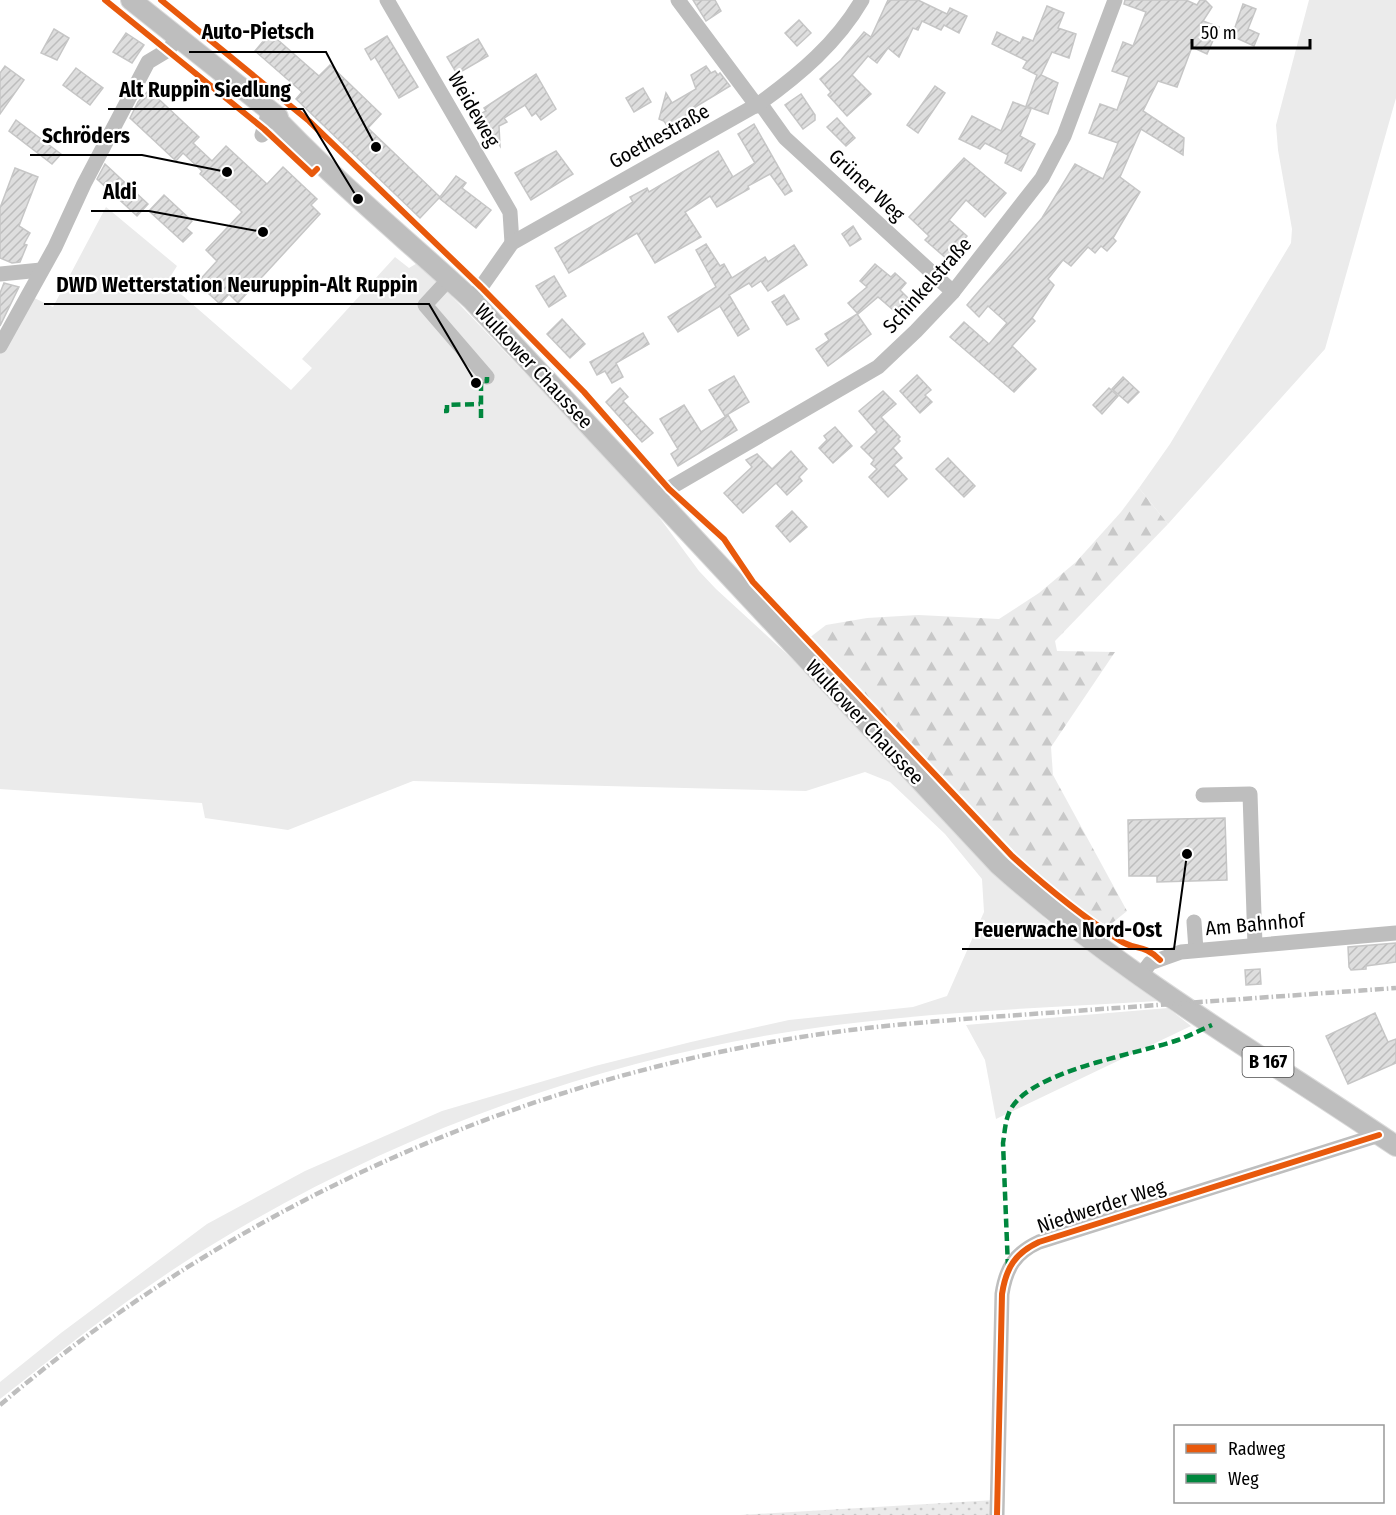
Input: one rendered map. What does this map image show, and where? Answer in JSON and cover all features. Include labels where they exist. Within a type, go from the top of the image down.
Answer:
[{"type":"main road","name":"Wulkower Chaussee","points":[[131,0],[269,111],[350,192],[395,228],[472,300],[998,864],[1031,894],[1141,975],[1396,1146]]},
{"type":"street","name":"Weideweg","points":[[387,0],[510,212],[512,243]]},
{"type":"street","name":"Grüner Weg","points":[[678,0],[785,138],[953,292]]},
{"type":"street","name":"Goethestraße","points":[[472,300],[512,243],[759,104],[797,76],[825,50],[851,19],[862,0]]},
{"type":"street","name":"Schinkelstraße","points":[[657,496],[878,368],[953,292],[1042,178],[1065,136],[1115,0]]},
{"type":"street","points":[[0,346],[42,270],[148,62],[168,50],[179,37]]},
{"type":"street","points":[[262,135],[269,111]]},
{"type":"street","points":[[0,274],[42,270]]},
{"type":"street","points":[[448,279],[425,305],[487,377]]},
{"type":"street","points":[[1203,795],[1250,794],[1255,945]]},
{"type":"street","points":[[1194,922],[1196,950]]},
{"type":"street","name":"Am Bahnhof","points":[[1141,975],[1150,963],[1196,950],[1389,933]]},
{"type":"street","name":"Niedwerder Weg","points":[[997,1515],[1002,1294],[1008,1268],[1019,1253],[1040,1242],[1379,1135]]},
{"type":"green space","points":[[1309,0],[1396,0],[1396,98],[1325,349],[1168,524],[1139,488],[1170,444],[1291,243],[1292,229],[1278,150],[1276,125]]},
{"type":"green space","points":[[106,207],[177,266],[167,282],[291,390],[312,368],[302,359],[395,257],[409,268],[419,262],[648,502],[699,571],[788,655],[992,871],[1048,921],[1159,1001],[939,1015],[808,1029],[732,1042],[656,1059],[506,1104],[433,1132],[362,1164],[292,1199],[225,1237],[138,1294],[0,1399],[0,1382],[61,1333],[207,1224],[305,1171],[442,1111],[595,1066],[789,1020],[913,1007],[947,996],[984,912],[982,879],[945,834],[890,782],[865,772],[806,791],[413,781],[288,830],[205,818],[202,803],[0,789],[0,349],[28,295],[53,307]]},
{"type":"green space","points":[[1139,488],[1168,524],[1055,641],[1057,651],[1115,652],[1051,747],[1053,775],[1127,911],[1100,933],[1042,884],[900,752],[804,642],[826,625],[867,618],[918,615],[999,619],[1039,593],[1076,562],[1121,512]]},
{"type":"green space","points":[[1168,1008],[1191,1026],[996,1119],[985,1060],[966,1025]]},
{"type":"green space","points":[[995,1500],[995,1515],[740,1515]]},
{"type":"building","points":[[693,0],[715,0],[721,11],[706,21]]},
{"type":"building","points":[[888,0],[918,0],[947,14],[950,8],[967,16],[959,33],[944,25],[941,30],[922,21],[918,30],[913,28],[899,57],[888,48],[877,63],[868,56],[852,75],[871,94],[847,116],[828,95],[831,92],[820,79],[841,60],[864,32],[871,37]]},
{"type":"building","points":[[1125,0],[1186,0],[1197,5],[1200,0],[1205,0],[1212,7],[1203,21],[1219,27],[1207,54],[1192,47],[1177,87],[1158,81],[1143,111],[1184,138],[1183,155],[1141,129],[1120,177],[1140,192],[1113,238],[1116,241],[1107,251],[1101,246],[1095,253],[1088,247],[1071,266],[1063,260],[1048,279],[1054,285],[1032,318],[1035,321],[1012,346],[1036,369],[1014,392],[950,337],[964,322],[989,344],[1007,323],[988,306],[979,317],[967,305],[1042,218],[1075,164],[1103,179],[1118,143],[1089,133],[1100,104],[1117,110],[1129,77],[1112,71],[1123,42],[1133,46],[1146,12],[1124,4]]},
{"type":"building","points":[[1243,4],[1256,9],[1248,29],[1259,34],[1254,46],[1232,36]]},
{"type":"building","points":[[1047,6],[1064,13],[1058,28],[1076,34],[1069,58],[1052,52],[1041,75],[1058,83],[1048,114],[1026,106],[1037,75],[1023,68],[1027,61],[992,44],[997,32],[1020,43],[1023,37],[1033,41]]},
{"type":"building","points":[[799,20],[811,33],[797,46],[785,33]]},
{"type":"building","points":[[54,29],[69,38],[57,60],[41,53]]},
{"type":"building","points":[[126,33],[144,45],[132,63],[113,52]]},
{"type":"building","points":[[270,33],[319,76],[330,65],[381,114],[368,128],[440,197],[456,176],[466,183],[462,188],[491,210],[476,228],[439,198],[420,218],[296,99],[302,92],[255,51]]},
{"type":"building","points":[[387,36],[418,87],[399,98],[375,57],[371,60],[365,49]]},
{"type":"building","points":[[478,39],[488,56],[457,74],[447,57]]},
{"type":"building","points":[[5,66],[24,80],[0,114],[0,73]]},
{"type":"building","points":[[706,66],[711,73],[715,71],[718,75],[720,73],[730,86],[687,112],[691,118],[670,130],[664,121],[659,119],[666,93],[672,103],[696,89],[691,75]]},
{"type":"building","points":[[76,68],[103,88],[90,105],[63,85]]},
{"type":"building","points":[[536,74],[556,109],[541,120],[536,113],[532,116],[525,105],[504,118],[507,122],[499,126],[500,146],[480,114],[486,111],[484,108]]},
{"type":"building","points":[[935,86],[945,93],[918,133],[907,125]]},
{"type":"building","points":[[643,88],[651,102],[634,112],[626,98]]},
{"type":"building","points":[[149,90],[199,137],[193,143],[212,161],[226,146],[267,184],[283,167],[317,199],[311,205],[320,214],[238,303],[229,294],[220,304],[197,283],[217,261],[206,250],[242,212],[200,174],[202,171],[183,153],[176,161],[130,118],[138,102]]},
{"type":"building","points":[[801,94],[815,115],[815,120],[803,129],[785,105]]},
{"type":"building","points":[[1013,102],[1031,109],[1020,136],[1035,144],[1021,171],[1005,163],[1008,155],[985,143],[980,149],[959,139],[972,116],[1001,131]]},
{"type":"building","points":[[837,118],[855,138],[846,146],[827,127]]},
{"type":"building","points":[[16,120],[61,154],[52,164],[9,131]]},
{"type":"building","points":[[754,124],[792,191],[785,195],[770,174],[717,207],[710,196],[685,212],[701,237],[655,263],[637,233],[569,273],[555,248],[633,202],[630,197],[647,188],[649,192],[718,151],[733,177],[755,163],[738,134]]},
{"type":"building","points":[[556,151],[573,174],[531,200],[515,173]]},
{"type":"building","points":[[964,158],[1006,193],[985,217],[966,200],[949,220],[967,236],[947,259],[925,240],[929,236],[909,217]]},
{"type":"building","points":[[105,164],[148,204],[137,216],[97,179]]},
{"type":"building","points":[[15,168],[38,177],[19,226],[30,233],[24,244],[27,245],[20,262],[12,263],[0,258],[0,208]]},
{"type":"building","points":[[164,195],[192,221],[186,228],[192,233],[183,242],[149,211]]},
{"type":"building","points":[[853,226],[861,239],[850,246],[842,234]]},
{"type":"building","points":[[706,244],[720,266],[724,264],[732,278],[765,257],[768,262],[794,245],[807,265],[768,291],[761,281],[752,287],[749,283],[729,295],[749,329],[738,336],[720,306],[678,332],[668,317],[716,287],[696,250]]},
{"type":"building","points":[[875,264],[891,277],[895,273],[906,283],[900,290],[911,301],[899,315],[878,297],[858,314],[848,303],[867,287],[860,281]]},
{"type":"building","points":[[554,276],[566,296],[549,307],[536,286]]},
{"type":"building","points":[[4,283],[19,287],[0,326],[0,293]]},
{"type":"building","points":[[784,295],[799,319],[787,325],[772,302]]},
{"type":"building","points":[[857,314],[871,334],[828,366],[816,349],[829,340],[825,334]]},
{"type":"building","points":[[562,319],[585,344],[570,358],[547,334]]},
{"type":"building","points":[[643,333],[649,344],[616,363],[623,377],[612,383],[605,371],[597,375],[590,362]]},
{"type":"building","points":[[917,375],[931,390],[925,395],[932,402],[920,413],[900,391]]},
{"type":"building","points":[[734,376],[749,402],[725,416],[709,390]]},
{"type":"building","points":[[1123,377],[1139,392],[1128,403],[1112,389]]},
{"type":"building","points":[[620,388],[628,397],[623,401],[653,433],[642,442],[606,402]]},
{"type":"building","points":[[1109,388],[1118,396],[1102,414],[1093,405]]},
{"type":"building","points":[[883,391],[896,404],[881,417],[900,437],[898,439],[900,441],[893,448],[902,458],[894,465],[907,479],[888,497],[869,477],[877,469],[871,464],[874,460],[861,447],[877,432],[859,411]]},
{"type":"building","points":[[684,405],[701,432],[728,415],[737,430],[678,466],[671,454],[678,449],[660,419]]},
{"type":"building","points":[[835,427],[852,446],[833,463],[819,448],[827,440],[824,436]]},
{"type":"building","points":[[791,451],[807,469],[799,477],[802,481],[787,495],[776,483],[743,513],[724,493],[752,467],[746,460],[757,454],[772,469]]},
{"type":"building","points":[[948,458],[975,486],[964,497],[936,469]]},
{"type":"building","points":[[792,511],[807,527],[790,542],[776,526]]},
{"type":"building","points":[[1225,818],[1227,880],[1157,882],[1157,876],[1129,876],[1128,820]]},
{"type":"building","points":[[1396,943],[1396,962],[1366,966],[1366,969],[1351,970],[1349,967],[1348,947]]},
{"type":"building","points":[[1260,969],[1261,984],[1246,985],[1245,970]]},
{"type":"building","points":[[1375,1013],[1388,1042],[1396,1039],[1396,1063],[1348,1084],[1326,1036]]},
{"type":"railway","points":[[0,1405],[89,1334],[182,1270],[280,1213],[381,1163],[486,1120],[593,1084],[702,1056],[844,1031],[967,1019],[1396,988]]},
{"type":"marked path","points":[[481,418],[481,381],[487,381],[487,377]]},
{"type":"marked path","points":[[444,411],[447,411],[447,405],[480,404]]},
{"type":"marked path","points":[[1008,1268],[1003,1143],[1012,1107],[1024,1094],[1064,1073],[1178,1040],[1212,1025]]},
{"type":"cycle path","points":[[105,0],[264,129],[312,174],[317,169]]},
{"type":"cycle path","points":[[161,0],[309,121],[481,287],[584,392],[669,489],[724,539],[753,582],[1012,856],[1091,921],[1125,943],[1149,951],[1160,960]]},
{"type":"cycle path","points":[[997,1515],[1002,1294],[1006,1276],[1018,1256],[1039,1242],[1379,1135]]},
{"type":"place","name":"Auto-Pietsch","points":[[376,147]]},
{"type":"place","name":"Schröders","points":[[227,172]]},
{"type":"place","name":"Alt Ruppin Siedlung","points":[[358,199]]},
{"type":"place","name":"Aldi","points":[[263,232]]},
{"type":"place","name":"DWD Wetterstation Neuruppin-Alt Ruppin","points":[[476,383]]},
{"type":"place","name":"Feuerwache Nord-Ost","points":[[1187,854]]}]
